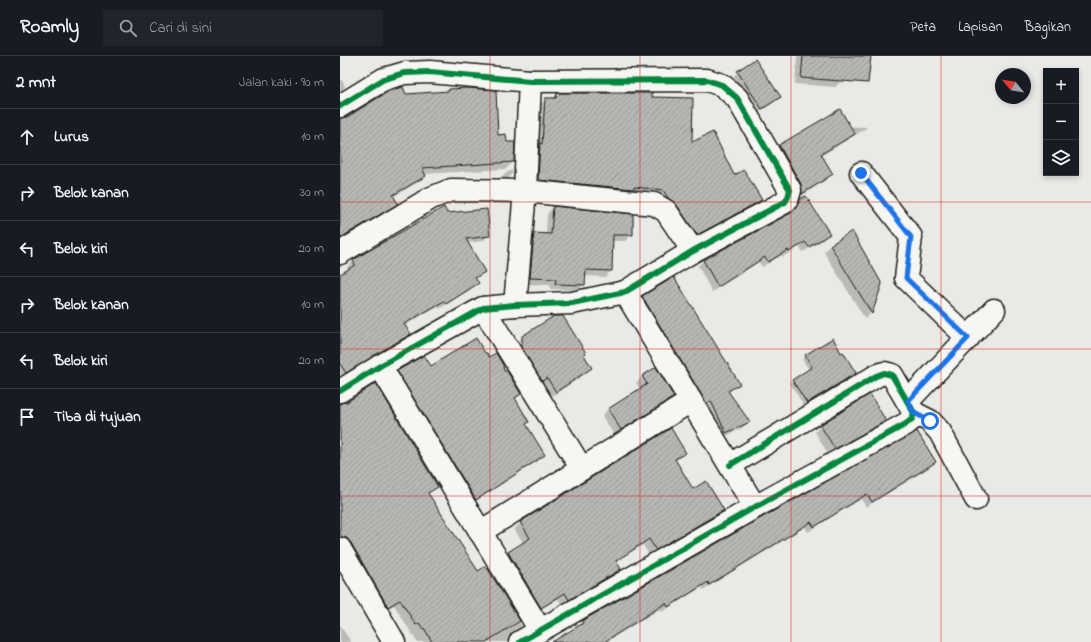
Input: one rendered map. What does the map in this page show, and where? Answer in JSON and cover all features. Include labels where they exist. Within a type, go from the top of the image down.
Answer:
[{"type":"street","points":[[340,106],[384,79],[405,73],[430,72],[530,81],[707,80],[722,85],[737,98],[790,190],[785,202],[693,252],[625,292],[572,303],[515,305],[483,308],[380,366],[340,391]]},
{"type":"street","points":[[515,305],[525,191],[530,81]]},
{"type":"street","points":[[861,173],[911,237],[906,278],[968,338]]},
{"type":"street","points":[[340,254],[431,198],[451,190],[525,191],[654,204],[666,211],[693,252]]},
{"type":"street","points":[[625,292],[755,507]]},
{"type":"street","points":[[483,308],[582,469]]},
{"type":"street","points":[[520,642],[755,507],[906,424],[912,419],[911,407],[968,338],[994,310]]},
{"type":"street","points":[[380,366],[540,630]]},
{"type":"street","points":[[730,464],[876,376],[884,374],[892,375],[911,407],[930,421],[940,432],[976,498]]},
{"type":"street","points":[[480,532],[691,401]]},
{"type":"street","points":[[340,549],[392,641]]},
{"type":"building","points":[[803,56],[871,56],[868,83],[801,78]]},
{"type":"building","points":[[755,59],[781,97],[762,109],[737,71]]},
{"type":"building","points":[[403,87],[406,94],[468,88],[496,90],[498,135],[506,134],[507,142],[515,142],[514,162],[422,168],[426,176],[393,195],[398,204],[340,238],[340,118],[347,117],[389,91]]},
{"type":"building","points":[[557,93],[652,93],[652,97],[693,98],[692,142],[713,132],[734,175],[744,170],[762,200],[697,235],[676,204],[668,198],[663,190],[634,187],[634,189],[538,180],[545,98],[556,98]]},
{"type":"building","points":[[840,109],[855,134],[821,154],[833,174],[802,194],[801,184],[779,145]]},
{"type":"building","points":[[806,196],[830,234],[809,247],[805,242],[768,262],[765,257],[718,287],[703,260],[791,213],[796,208],[800,199]]},
{"type":"building","points":[[553,206],[633,214],[633,235],[613,235],[612,271],[586,270],[585,285],[555,284],[556,279],[530,278],[534,233],[551,234]]},
{"type":"building","points":[[444,207],[447,213],[487,209],[490,236],[466,239],[485,272],[475,278],[479,283],[446,304],[444,301],[404,324],[411,334],[346,373],[340,364],[340,274],[355,265],[353,260]]},
{"type":"building","points":[[852,231],[882,284],[872,314],[830,245]]},
{"type":"building","points":[[674,277],[740,384],[728,391],[750,422],[726,433],[711,401],[707,404],[642,296]]},
{"type":"building","points":[[554,316],[563,316],[586,353],[584,355],[592,368],[556,392],[547,378],[542,381],[522,348],[522,336]]},
{"type":"building","points":[[476,338],[489,357],[496,353],[503,365],[504,371],[507,371],[521,394],[515,398],[529,422],[526,424],[545,455],[476,500],[397,371],[424,355],[431,366]]},
{"type":"building","points":[[833,338],[841,353],[843,352],[856,373],[807,403],[792,380],[812,367],[805,355]]},
{"type":"building","points":[[656,367],[674,397],[621,430],[608,409],[647,384],[642,376]]},
{"type":"building","points":[[376,383],[438,487],[428,493],[478,571],[486,566],[520,621],[486,642],[432,642],[424,628],[423,629],[419,623],[416,625],[400,600],[388,607],[351,543],[347,538],[342,537],[340,534],[340,403],[347,402]]},
{"type":"building","points":[[870,394],[886,421],[835,449],[820,425]]},
{"type":"building","points":[[671,428],[686,453],[675,459],[693,489],[706,481],[724,510],[656,550],[649,539],[616,561],[621,569],[569,600],[565,593],[541,608],[508,552],[530,538],[520,522]]},
{"type":"building","points":[[917,431],[936,462],[872,502],[867,494],[814,527],[811,522],[709,585],[708,582],[668,607],[666,603],[604,642],[552,642],[583,623],[582,621],[761,518]]},
{"type":"cycle path","points":[[340,106],[384,79],[405,73],[430,72],[530,81],[707,80],[722,85],[737,98],[790,190],[785,202],[693,251],[625,292],[572,303],[515,305],[483,308],[380,366],[340,391]]},
{"type":"cycle path","points":[[520,642],[755,507],[906,424],[912,419],[914,413],[892,375],[884,373],[876,376],[730,465]]},
{"type":"route","points":[[861,173],[911,237],[906,278],[968,338],[908,401],[914,413],[930,421]]}]
